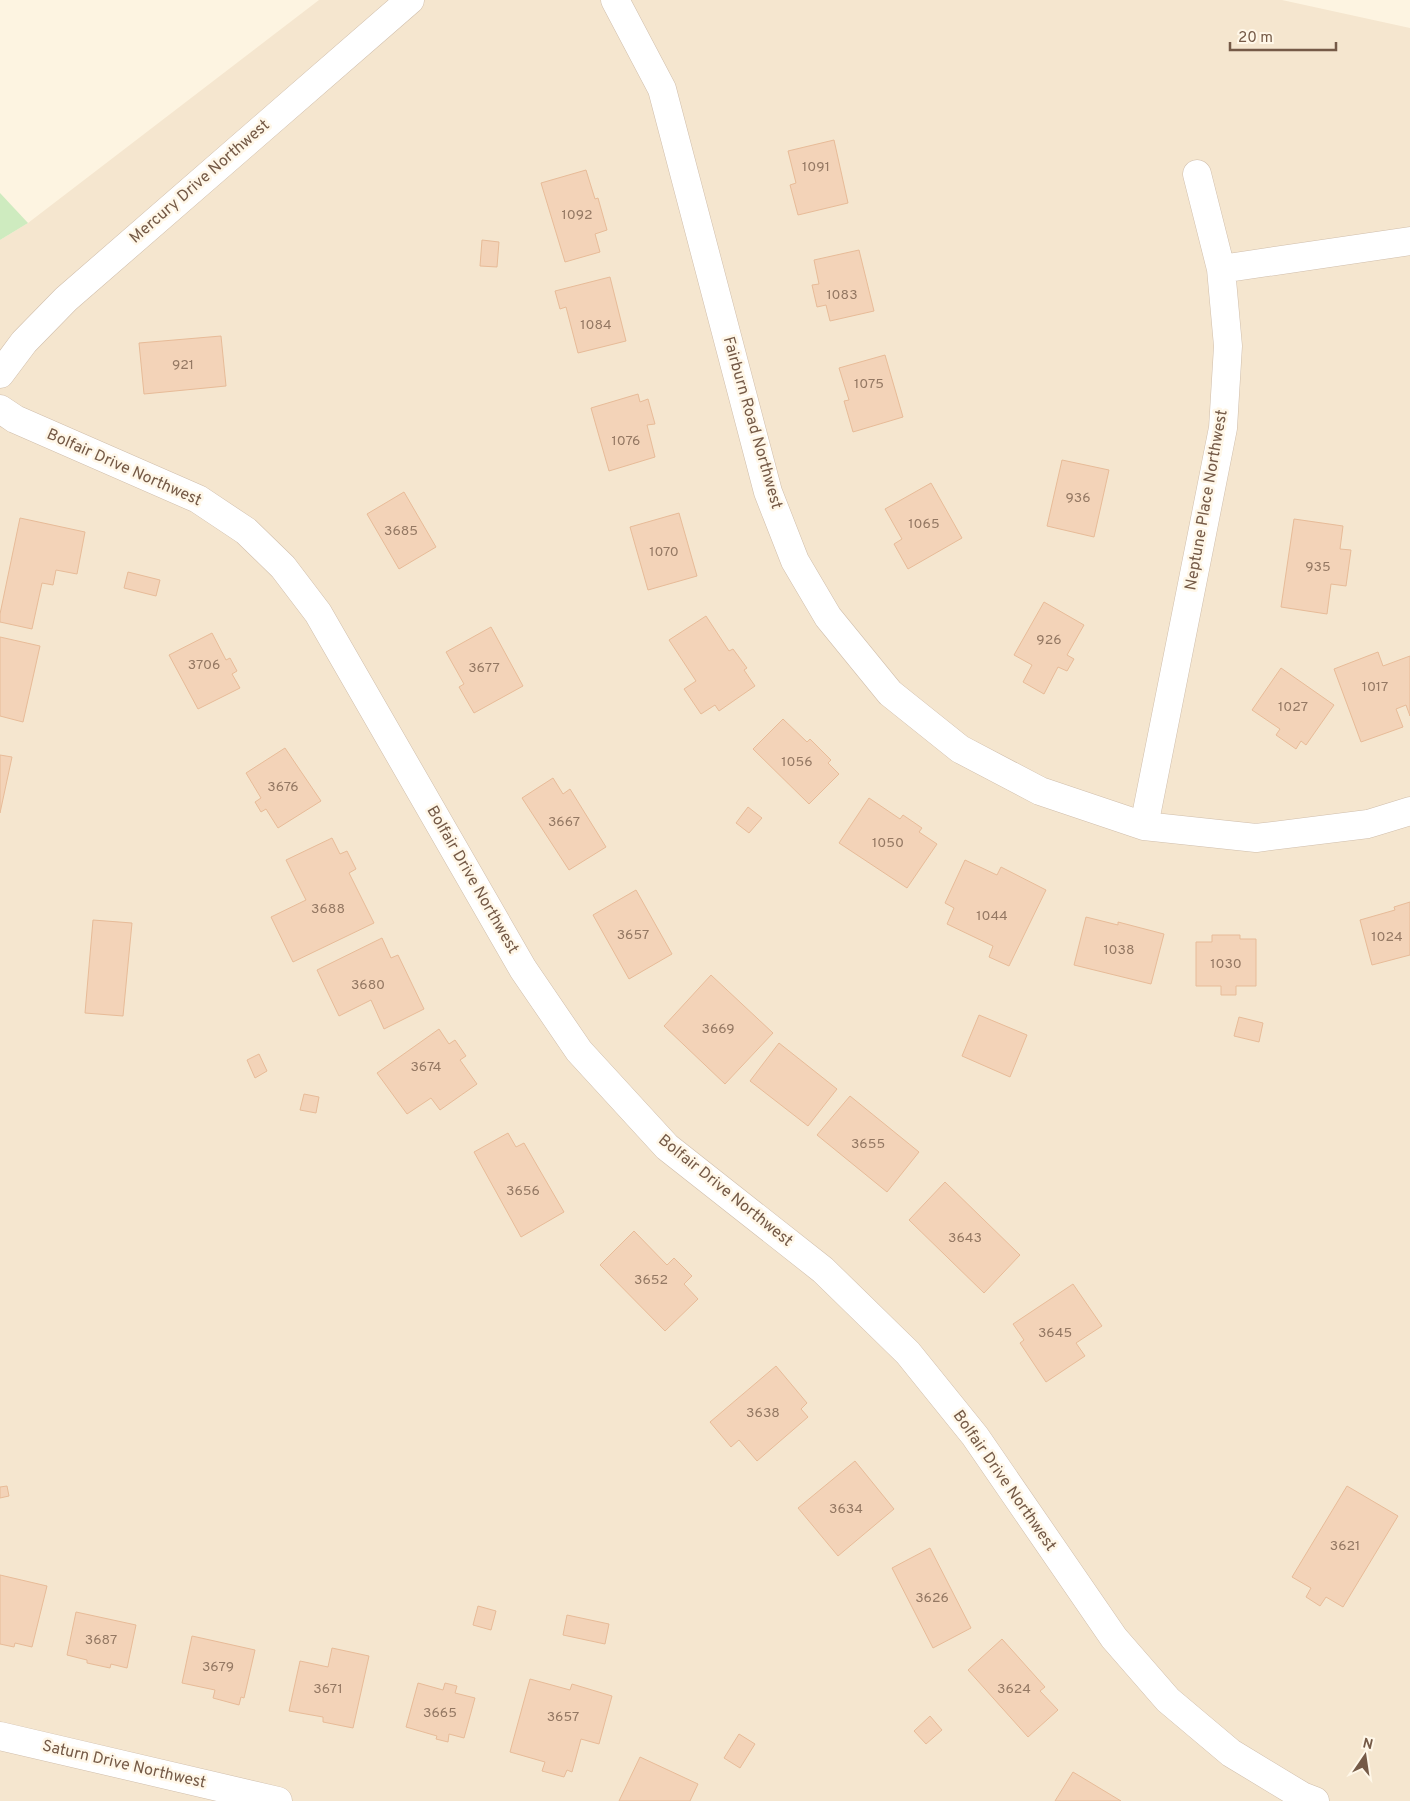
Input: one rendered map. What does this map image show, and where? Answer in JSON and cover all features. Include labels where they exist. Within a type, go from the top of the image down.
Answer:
[{"type":"street","name":"Mercury Drive Northwest","points":[[0,374],[24,342],[66,299],[410,0]]},
{"type":"street","name":"Fairburn Road Northwest","points":[[615,0],[662,89],[768,492],[795,561],[828,617],[890,693],[960,749],[1040,791],[1144,826],[1256,838],[1368,824],[1410,811]]},
{"type":"street","name":"Neptune Place Northwest","points":[[1144,826],[1223,428],[1228,346],[1222,269],[1197,174]]},
{"type":"street","points":[[1222,269],[1410,240]]},
{"type":"street","name":"Bolfair Drive Northwest","points":[[0,409],[14,418],[198,499],[246,531],[283,567],[318,613],[523,969],[580,1051],[667,1147],[823,1270],[908,1353],[975,1436],[1114,1638],[1168,1700],[1231,1753],[1302,1796],[1315,1801]]},
{"type":"street","name":"Saturn Drive Northwest","points":[[0,1736],[278,1801]]},
{"type":"shaded area","points":[[319,0],[1282,0],[1410,28],[1410,1801],[0,1801],[0,240],[28,223]]},
{"type":"green space","points":[[0,193],[28,223],[0,240]]},
{"type":"building","points":[[834,140],[848,203],[798,215],[790,185],[796,183],[788,151]]},
{"type":"building","points":[[586,170],[595,199],[598,198],[607,230],[595,234],[600,252],[565,262],[541,183]]},
{"type":"building","points":[[482,240],[499,242],[497,267],[480,266]]},
{"type":"building","points":[[859,250],[874,311],[830,321],[826,305],[817,307],[812,285],[819,284],[814,260]]},
{"type":"building","points":[[610,277],[626,341],[578,353],[566,307],[560,309],[555,291]]},
{"type":"building","points":[[221,336],[226,386],[144,394],[139,343]]},
{"type":"building","points":[[885,355],[903,417],[853,432],[844,401],[849,400],[839,368]]},
{"type":"building","points":[[638,394],[640,402],[648,399],[655,424],[647,425],[655,457],[609,471],[591,408]]},
{"type":"building","points":[[1062,460],[1109,470],[1094,537],[1047,526]]},
{"type":"building","points":[[931,483],[962,538],[908,569],[894,544],[902,539],[885,509]]},
{"type":"building","points":[[404,492],[436,547],[399,569],[367,514]]},
{"type":"building","points":[[679,513],[697,576],[648,590],[630,527]]},
{"type":"building","points":[[20,518],[85,532],[77,574],[56,570],[53,585],[42,583],[32,629],[0,622],[0,614]]},
{"type":"building","points":[[1294,519],[1343,526],[1340,549],[1351,550],[1346,586],[1331,584],[1327,614],[1281,607]]},
{"type":"building","points":[[128,572],[160,580],[156,596],[124,588]]},
{"type":"building","points":[[1044,602],[1084,625],[1067,655],[1074,659],[1067,671],[1058,667],[1044,694],[1023,682],[1032,665],[1014,655]]},
{"type":"building","points":[[706,616],[729,651],[733,649],[747,668],[744,670],[755,686],[719,711],[715,705],[701,714],[684,689],[696,681],[669,640]]},
{"type":"building","points":[[491,627],[523,686],[474,713],[459,687],[464,684],[446,652]]},
{"type":"building","points":[[212,633],[226,660],[230,658],[237,671],[232,674],[240,688],[198,709],[169,655]]},
{"type":"building","points":[[0,637],[40,646],[23,722],[0,716]]},
{"type":"building","points":[[1378,652],[1383,666],[1410,656],[1410,716],[1406,705],[1396,709],[1403,727],[1361,742],[1334,669]]},
{"type":"building","points":[[1281,668],[1334,705],[1306,745],[1301,741],[1296,749],[1276,735],[1280,729],[1252,710]]},
{"type":"building","points":[[783,719],[807,742],[810,739],[831,760],[828,763],[839,774],[809,804],[753,749]]},
{"type":"building","points":[[285,748],[321,801],[278,828],[266,809],[261,812],[255,802],[261,798],[246,773]]},
{"type":"building","points":[[0,755],[12,757],[0,813]]},
{"type":"building","points":[[553,778],[563,794],[570,789],[606,847],[569,870],[522,798]]},
{"type":"building","points":[[869,798],[900,819],[903,815],[922,828],[919,832],[937,844],[907,888],[839,843]]},
{"type":"building","points":[[748,807],[762,818],[749,833],[736,823]]},
{"type":"building","points":[[332,838],[340,854],[347,851],[356,869],[349,873],[374,923],[293,962],[271,917],[306,900],[286,860]]},
{"type":"building","points":[[965,860],[997,875],[1001,867],[1046,890],[1009,966],[989,957],[993,946],[947,924],[954,908],[945,903]]},
{"type":"building","points":[[636,890],[672,954],[629,979],[593,915]]},
{"type":"building","points":[[1410,902],[1410,955],[1372,965],[1360,920],[1395,910],[1394,907]]},
{"type":"building","points":[[1086,917],[1118,925],[1118,922],[1164,934],[1151,984],[1074,965]]},
{"type":"building","points":[[93,920],[132,923],[123,1016],[85,1013]]},
{"type":"building","points":[[1212,935],[1240,935],[1240,939],[1256,939],[1256,986],[1236,986],[1236,995],[1221,995],[1221,986],[1196,986],[1196,942],[1212,942]]},
{"type":"building","points":[[382,938],[391,958],[398,955],[424,1009],[384,1029],[371,1000],[339,1016],[317,970]]},
{"type":"building","points":[[711,975],[773,1033],[725,1084],[664,1026]]},
{"type":"building","points":[[979,1015],[1027,1035],[1010,1077],[962,1056]]},
{"type":"building","points":[[1239,1017],[1263,1023],[1259,1042],[1234,1036]]},
{"type":"building","points":[[439,1029],[449,1044],[455,1040],[466,1056],[460,1060],[477,1084],[440,1110],[431,1098],[407,1114],[377,1073]]},
{"type":"building","points":[[779,1043],[837,1089],[808,1126],[750,1081]]},
{"type":"building","points":[[259,1054],[267,1071],[255,1078],[247,1060]]},
{"type":"building","points":[[304,1094],[319,1097],[316,1113],[300,1110]]},
{"type":"building","points":[[850,1096],[919,1152],[887,1192],[817,1135]]},
{"type":"building","points":[[508,1133],[516,1147],[524,1143],[564,1212],[521,1237],[474,1152]]},
{"type":"building","points":[[945,1182],[1020,1255],[984,1293],[909,1220]]},
{"type":"building","points":[[634,1231],[667,1265],[674,1258],[692,1276],[684,1284],[698,1299],[665,1331],[600,1265]]},
{"type":"building","points":[[1073,1284],[1102,1326],[1076,1343],[1085,1356],[1046,1382],[1020,1343],[1024,1340],[1013,1324]]},
{"type":"building","points":[[776,1366],[807,1403],[801,1409],[808,1417],[757,1461],[739,1440],[731,1447],[710,1422]]},
{"type":"building","points":[[855,1461],[894,1509],[838,1556],[798,1508]]},
{"type":"building","points":[[7,1486],[9,1496],[0,1498],[0,1487]]},
{"type":"building","points":[[1347,1486],[1398,1516],[1343,1607],[1326,1597],[1320,1606],[1306,1597],[1311,1588],[1292,1577]]},
{"type":"building","points":[[930,1548],[971,1628],[933,1648],[892,1568]]},
{"type":"building","points":[[0,1575],[47,1586],[32,1647],[15,1643],[14,1647],[0,1644]]},
{"type":"building","points":[[478,1606],[496,1611],[491,1630],[473,1625]]},
{"type":"building","points":[[76,1612],[136,1625],[127,1668],[111,1664],[110,1668],[87,1663],[87,1660],[67,1655]]},
{"type":"building","points":[[567,1615],[609,1624],[605,1644],[563,1635]]},
{"type":"building","points":[[192,1636],[255,1650],[244,1698],[241,1697],[239,1705],[213,1698],[215,1690],[182,1683]]},
{"type":"building","points":[[1002,1639],[1045,1687],[1040,1691],[1058,1710],[1028,1737],[968,1670]]},
{"type":"building","points":[[332,1648],[369,1656],[353,1728],[323,1722],[323,1717],[289,1711],[300,1661],[328,1667]]},
{"type":"building","points":[[530,1679],[570,1690],[572,1684],[612,1696],[599,1744],[581,1739],[572,1772],[567,1770],[564,1777],[542,1771],[545,1762],[510,1752]]},
{"type":"building","points":[[418,1683],[443,1690],[445,1683],[457,1686],[455,1693],[475,1698],[464,1738],[449,1734],[448,1742],[436,1739],[437,1736],[406,1727]]},
{"type":"building","points":[[930,1716],[942,1730],[926,1744],[914,1731]]},
{"type":"building","points":[[739,1734],[755,1744],[740,1768],[724,1758]]},
{"type":"building","points":[[640,1757],[698,1784],[690,1801],[619,1801]]},
{"type":"building","points":[[1073,1772],[1121,1801],[1055,1801]]}]
